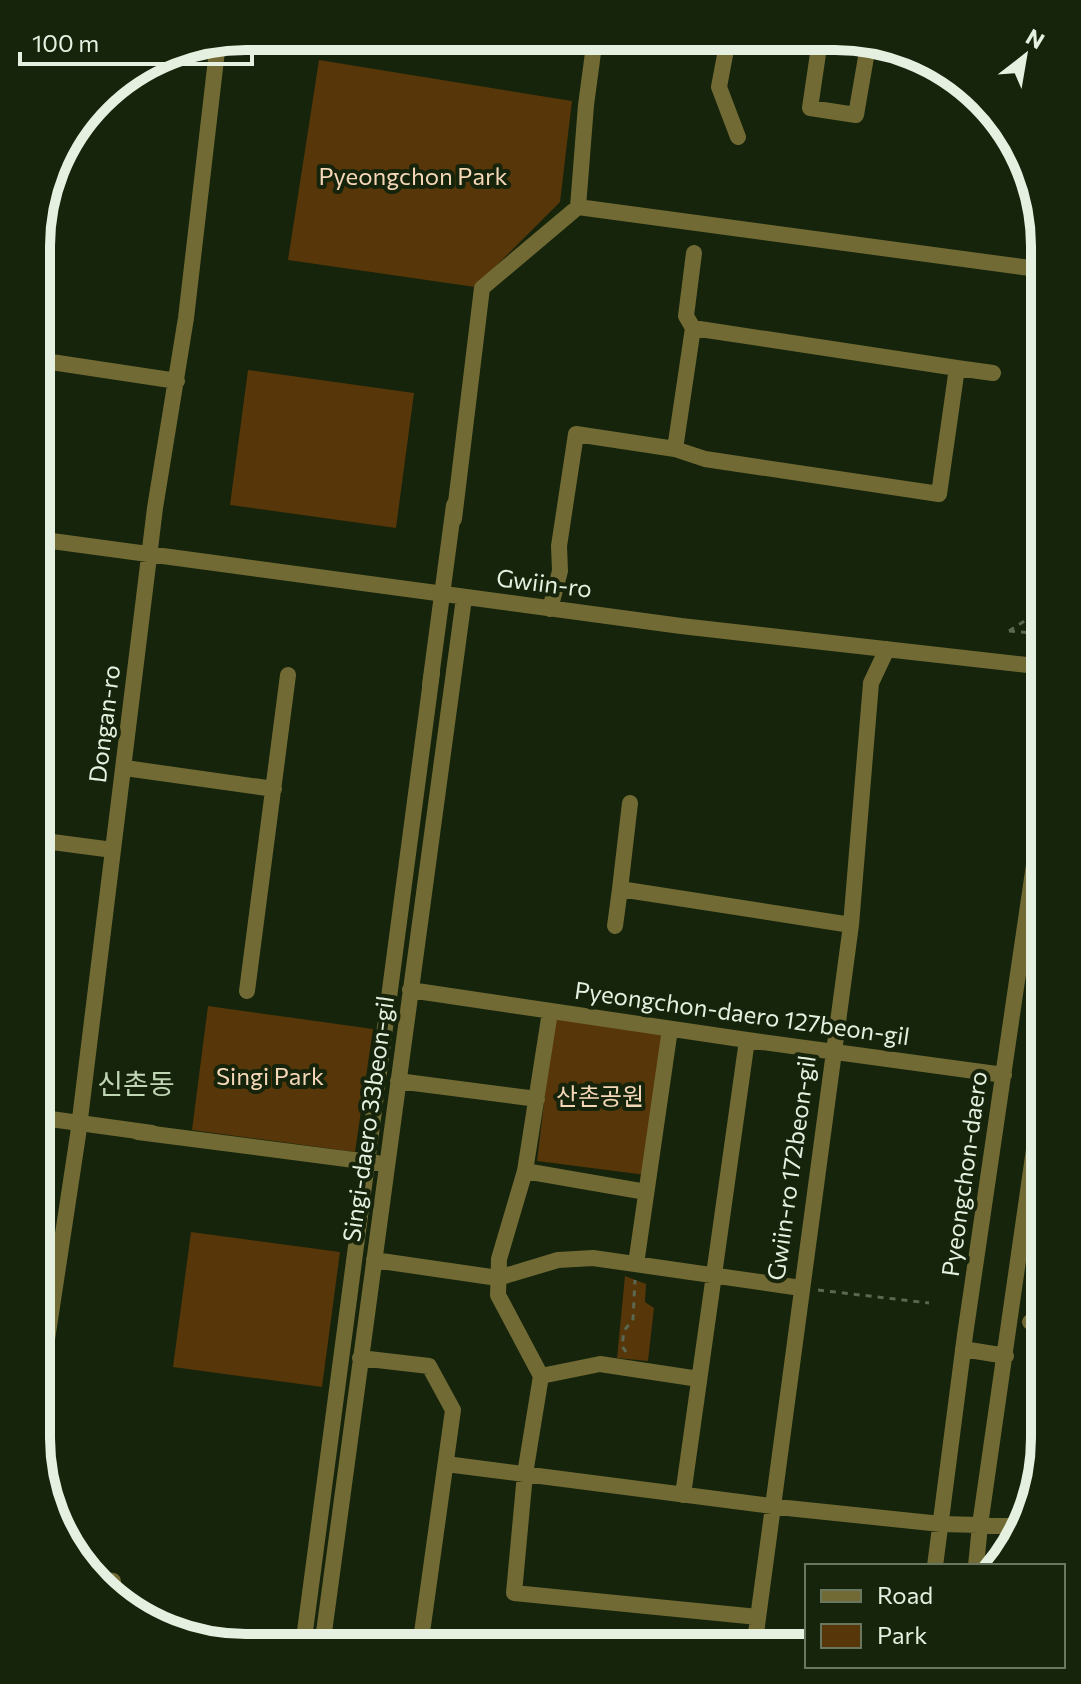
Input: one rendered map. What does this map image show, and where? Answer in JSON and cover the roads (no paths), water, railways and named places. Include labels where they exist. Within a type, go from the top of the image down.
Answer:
[{"type":"street","points":[[305,1634],[482,288],[578,207],[593,50]]},
{"type":"street","points":[[726,50],[719,87],[738,137]]},
{"type":"street","points":[[819,50],[810,108],[856,115],[867,53]]},
{"type":"street","name":"Dongan-ro","points":[[50,1320],[78,1135],[149,554],[177,381],[217,53]]},
{"type":"street","points":[[578,207],[1031,268]]},
{"type":"street","points":[[675,449],[693,328],[686,316],[694,253]]},
{"type":"street","points":[[693,328],[993,373]]},
{"type":"street","points":[[50,362],[177,381]]},
{"type":"street","points":[[550,609],[560,571],[559,546],[576,434],[675,449],[705,459],[939,494],[957,368]]},
{"type":"street","points":[[452,556],[454,505]]},
{"type":"street","name":"Gwiin-ro","points":[[50,541],[550,609],[1031,665]]},
{"type":"street","name":"Singi-daero 33beon-gil","points":[[324,1634],[464,598]]},
{"type":"street","points":[[430,685],[438,626]]},
{"type":"street","name":"Gwiin-ro 172beon-gil","points":[[756,1634],[851,925],[871,683],[887,649]]},
{"type":"street","points":[[247,991],[288,675]]},
{"type":"street","points":[[125,768],[274,789]]},
{"type":"street","points":[[615,926],[630,803]]},
{"type":"street","points":[[50,842],[113,850]]},
{"type":"street","points":[[620,889],[851,925]]},
{"type":"street","name":"Pyeongchon-daero","points":[[935,1564],[963,1349],[1031,902]]},
{"type":"street","points":[[410,990],[550,1012]]},
{"type":"street","name":"Pyeongchon-daero 127beon-gil","points":[[541,1376],[498,1295],[498,1278],[499,1259],[525,1171],[550,1012],[1004,1075]]},
{"type":"street","points":[[636,1264],[670,1029]]},
{"type":"street","points":[[683,1495],[747,1040]]},
{"type":"street","points":[[398,1081],[537,1099]]},
{"type":"street","points":[[50,1118],[386,1164]]},
{"type":"street","points":[[101,1128],[152,1133]]},
{"type":"street","points":[[525,1171],[646,1192]]},
{"type":"street","points":[[976,1564],[1031,1173]]},
{"type":"street","points":[[374,1260],[498,1278],[558,1260],[593,1258],[801,1288]]},
{"type":"street","points":[[963,1349],[1006,1356]]},
{"type":"street","points":[[360,1358],[429,1366],[453,1410],[422,1634]]},
{"type":"street","points":[[699,1379],[600,1364],[541,1376],[525,1474],[514,1593],[758,1617]]},
{"type":"street","points":[[446,1464],[774,1506],[941,1524],[1011,1526]]},
{"type":"district","name":"신촌동","points":[[136,1084]]},
{"type":"park label","name":"Pyeongchon Park","points":[[413,177]]},
{"type":"park label","name":"Singi Park","points":[[270,1077]]},
{"type":"park label","name":"산촌공원","points":[[600,1097]]}]
